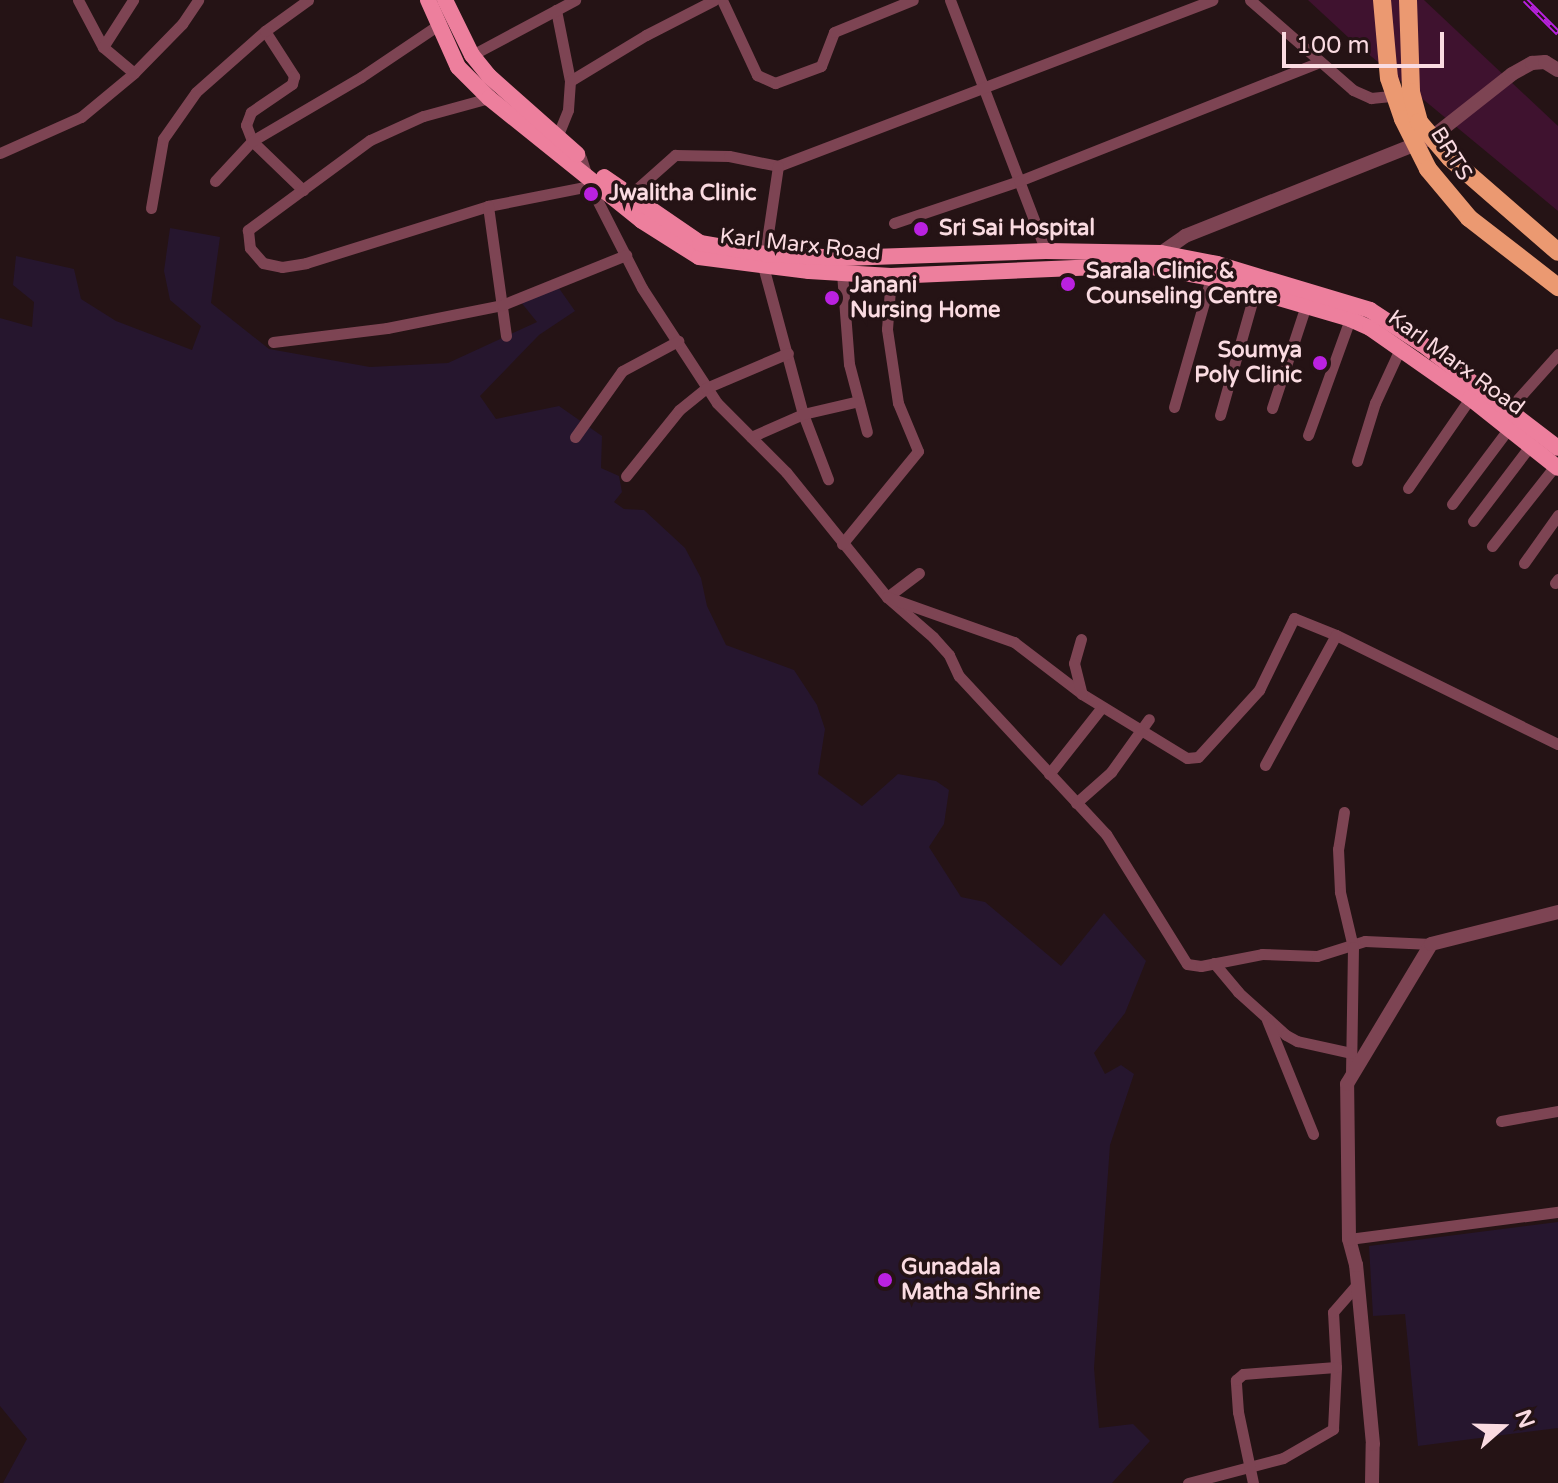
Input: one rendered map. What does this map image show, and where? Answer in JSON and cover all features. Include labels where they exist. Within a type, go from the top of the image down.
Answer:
[{"type":"main road","name":"Karl Marx Road","points":[[428,0],[437,26],[458,67],[489,98],[586,172],[642,221],[699,257],[764,260],[1046,251],[1161,253],[1217,264],[1370,310],[1558,448]]},
{"type":"main road","name":"Karl Marx Road","points":[[445,0],[472,55],[489,76],[557,137],[586,172],[631,194],[700,243],[764,260],[842,273],[891,276],[1019,267],[1140,265],[1211,278],[1350,319],[1400,349],[1470,398],[1557,467]]},
{"type":"main road","name":"BRTS","points":[[1382,0],[1387,70],[1419,122],[1430,137],[1558,252]]},
{"type":"main road","name":"BRTS","points":[[1403,94],[1408,0]]},
{"type":"main road","name":"BRTS","points":[[1430,137],[1435,180],[1460,209],[1558,287]]},
{"type":"street","points":[[78,0],[103,47],[134,73]]},
{"type":"street","points":[[103,47],[133,0]]},
{"type":"street","points":[[0,153],[81,117],[134,73],[182,24],[198,0]]},
{"type":"street","points":[[151,208],[163,139],[196,92],[265,31],[308,0]]},
{"type":"street","points":[[472,55],[575,0]]},
{"type":"street","points":[[570,81],[646,35],[714,0]]},
{"type":"street","points":[[722,0],[757,75],[775,83],[821,66],[834,32],[913,0]]},
{"type":"street","points":[[950,0],[1046,251]]},
{"type":"street","points":[[631,194],[675,155],[729,156],[778,166],[1212,0]]},
{"type":"street","points":[[1250,0],[1353,90],[1371,98],[1403,94]]},
{"type":"street","points":[[556,10],[570,81],[568,110],[557,137]]},
{"type":"street","points":[[215,181],[252,141],[361,77],[437,26]]},
{"type":"street","points":[[265,31],[294,76],[292,84],[246,118],[252,141],[303,190]]},
{"type":"street","points":[[894,223],[1019,181],[1319,62]]},
{"type":"street","points":[[1161,253],[1185,236],[1430,137],[1512,74],[1532,63],[1545,62],[1558,70]]},
{"type":"street","points":[[489,98],[423,116],[370,140],[248,230],[250,248],[263,263],[282,267],[339,255],[385,235],[488,206],[586,172],[642,288],[706,388],[786,472],[887,597],[933,637],[949,655],[959,676],[1106,834],[1187,964],[1214,963],[1262,954],[1317,956],[1365,941],[1431,944],[1558,912]]},
{"type":"street","points":[[778,166],[764,260],[803,414],[828,479]]},
{"type":"street","points":[[488,206],[506,336]]},
{"type":"street","points":[[273,342],[387,328],[502,305],[626,255]]},
{"type":"street","points":[[842,273],[849,364],[867,432]]},
{"type":"street","points":[[842,544],[918,451],[898,403],[887,329],[891,276]]},
{"type":"street","points":[[1174,407],[1211,278]]},
{"type":"street","points":[[1220,415],[1255,291]]},
{"type":"street","points":[[1272,408],[1306,305]]},
{"type":"street","points":[[1308,435],[1350,319]]},
{"type":"street","points":[[575,437],[622,371],[678,341]]},
{"type":"street","points":[[1357,461],[1375,403],[1400,349]]},
{"type":"street","points":[[626,476],[679,410],[706,388],[788,353]]},
{"type":"street","points":[[1508,410],[1558,354]]},
{"type":"street","points":[[1408,488],[1470,398]]},
{"type":"street","points":[[751,437],[803,414],[859,401]]},
{"type":"street","points":[[1452,504],[1509,428]]},
{"type":"street","points":[[1473,521],[1530,446]]},
{"type":"street","points":[[1492,546],[1557,467]]},
{"type":"street","points":[[1524,563],[1558,515]]},
{"type":"street","points":[[887,597],[919,573]]},
{"type":"street","points":[[887,597],[1014,642],[1082,694],[1187,758],[1198,757],[1259,690],[1290,620],[1300,618],[1558,744]]},
{"type":"street","points":[[1265,765],[1336,635]]},
{"type":"street","points":[[1081,639],[1074,663],[1082,694]]},
{"type":"street","points":[[1049,774],[1102,707]]},
{"type":"street","points":[[1076,803],[1111,772],[1149,719]]},
{"type":"street","points":[[1344,812],[1338,849],[1340,892],[1353,947],[1351,1074]]},
{"type":"street","points":[[1372,1483],[1373,1444],[1357,1284],[1349,1239],[1347,1084],[1431,944]]},
{"type":"street","points":[[1214,963],[1267,1020],[1297,1041],[1351,1053]]},
{"type":"street","points":[[1267,1020],[1313,1134]]},
{"type":"street","points":[[1501,1121],[1558,1111]]},
{"type":"street","points":[[1349,1239],[1558,1212]]},
{"type":"street","points":[[1188,1483],[1283,1458],[1333,1429],[1336,1367],[1333,1312],[1357,1284]]},
{"type":"street","points":[[1253,1483],[1238,1412],[1236,1380],[1243,1374],[1336,1367]]},
{"type":"shaded area","points":[[1308,0],[1424,0],[1558,126],[1558,211],[1349,38]]},
{"type":"shaded area","points":[[170,228],[220,237],[211,303],[269,349],[370,367],[448,363],[537,322],[520,301],[556,284],[575,311],[539,335],[480,396],[496,419],[559,406],[602,436],[601,468],[619,476],[622,492],[614,502],[624,509],[644,510],[685,548],[701,578],[707,606],[726,645],[794,670],[817,705],[825,729],[818,774],[862,806],[898,774],[936,781],[949,790],[944,824],[929,847],[961,897],[985,902],[1061,966],[1104,913],[1146,961],[1125,1013],[1094,1053],[1105,1074],[1121,1065],[1134,1074],[1110,1145],[1094,1368],[1099,1428],[1133,1424],[1150,1441],[1112,1483],[3,1483],[27,1439],[0,1406],[0,318],[32,327],[34,302],[13,285],[16,256],[74,269],[81,299],[116,321],[192,350],[201,326],[170,300],[164,271]]},
{"type":"shaded area","points":[[1558,1222],[1558,1428],[1418,1446],[1405,1314],[1373,1316],[1369,1246]]},
{"type":"railway","points":[[1525,0],[1558,33]]},
{"type":"place","name":"Jwalitha Clinic","points":[[591,194]]},
{"type":"place","name":"Sri Sai Hospital","points":[[921,229]]},
{"type":"place","name":"Sarala Clinic & Counseling Centre","points":[[1068,284]]},
{"type":"place","name":"Janani Nursing Home","points":[[832,298]]},
{"type":"place","name":"Soumya Poly Clinic","points":[[1320,363]]},
{"type":"place","name":"Gunadala Matha Shrine","points":[[885,1280]]}]
